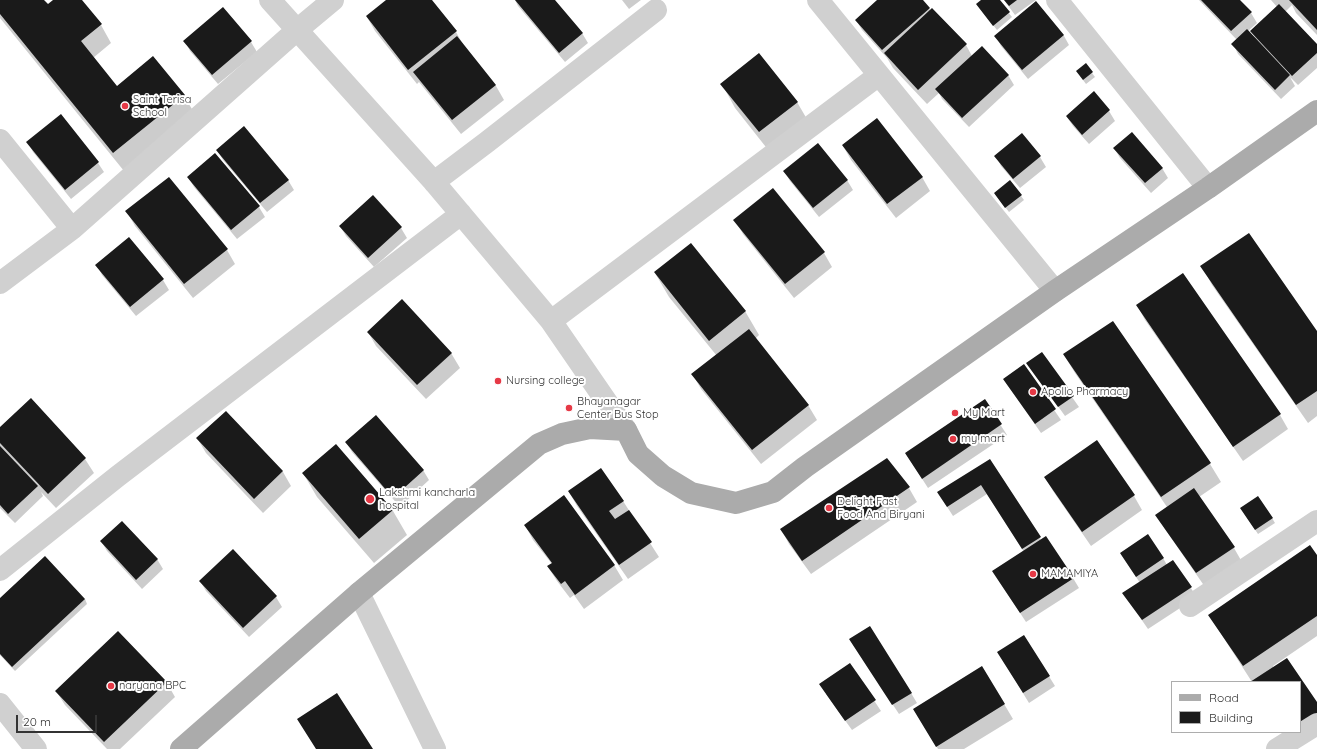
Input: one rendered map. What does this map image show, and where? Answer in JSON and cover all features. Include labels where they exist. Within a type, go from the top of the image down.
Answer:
[{"type":"main road","points":[[181,749],[359,593],[538,444],[562,434],[590,428],[626,430],[638,454],[663,476],[691,493],[736,502],[773,492],[805,467],[1055,291],[1208,188],[1317,111]]},
{"type":"street","points":[[270,0],[434,182],[551,321],[626,430]]},
{"type":"street","points":[[0,283],[72,229],[333,0]]},
{"type":"street","points":[[818,0],[1055,291]]},
{"type":"street","points":[[1057,0],[1208,188]]},
{"type":"street","points":[[434,182],[656,10]]},
{"type":"street","points":[[551,321],[879,75]]},
{"type":"street","points":[[0,140],[72,229]]},
{"type":"street","points":[[0,570],[118,476],[460,214]]},
{"type":"street","points":[[1190,606],[1317,521]]},
{"type":"street","points":[[359,593],[435,749]]},
{"type":"street","points":[[0,704],[36,749]]},
{"type":"street","points":[[1277,749],[1317,724]]},
{"type":"building","points":[[0,0],[44,0],[48,4],[53,0],[82,0],[102,24],[81,41],[117,86],[153,56],[185,95],[113,153],[0,14]]},
{"type":"building","points":[[386,0],[432,0],[457,31],[408,70],[366,16]]},
{"type":"building","points":[[515,0],[555,0],[583,33],[559,53]]},
{"type":"building","points":[[877,0],[923,0],[930,8],[882,50],[855,20]]},
{"type":"building","points":[[981,0],[1000,0],[1010,12],[993,26],[976,4]]},
{"type":"building","points":[[1004,0],[1017,0],[1009,6]]},
{"type":"building","points":[[1201,0],[1240,0],[1252,12],[1231,31]]},
{"type":"building","points":[[1289,0],[1317,0],[1317,30]]},
{"type":"building","points":[[1036,1],[1064,35],[1022,70],[994,36]]},
{"type":"building","points":[[1279,4],[1317,44],[1317,53],[1292,76],[1250,31]]},
{"type":"building","points":[[223,7],[252,41],[212,75],[183,41]]},
{"type":"building","points":[[932,8],[967,44],[918,90],[884,53]]},
{"type":"building","points":[[1247,29],[1290,75],[1275,90],[1231,44]]},
{"type":"building","points":[[457,36],[496,85],[452,120],[413,72]]},
{"type":"building","points":[[982,46],[1009,75],[962,118],[935,89]]},
{"type":"building","points":[[759,53],[798,102],[759,132],[720,84]]},
{"type":"building","points":[[1086,63],[1093,72],[1083,80],[1076,71]]},
{"type":"building","points":[[1094,91],[1110,110],[1082,135],[1066,116]]},
{"type":"building","points":[[61,114],[99,162],[65,190],[26,142]]},
{"type":"building","points":[[877,118],[923,177],[887,204],[842,145]]},
{"type":"building","points":[[244,126],[289,180],[260,203],[216,150]]},
{"type":"building","points":[[1132,132],[1163,168],[1145,183],[1113,148]]},
{"type":"building","points":[[1022,133],[1041,156],[1013,179],[994,156]]},
{"type":"building","points":[[818,143],[848,180],[813,208],[783,171]]},
{"type":"building","points":[[215,153],[260,206],[231,230],[187,177]]},
{"type":"building","points":[[169,177],[228,249],[184,284],[125,211]]},
{"type":"building","points":[[1010,180],[1022,195],[1005,208],[994,193]]},
{"type":"building","points":[[773,188],[825,252],[785,284],[733,220]]},
{"type":"building","points":[[373,195],[402,227],[368,258],[339,226]]},
{"type":"building","points":[[1249,233],[1317,331],[1317,391],[1296,405],[1200,266]]},
{"type":"building","points":[[129,237],[164,279],[130,307],[95,265]]},
{"type":"building","points":[[691,243],[746,311],[709,341],[654,272]]},
{"type":"building","points":[[1183,273],[1281,414],[1233,447],[1136,305]]},
{"type":"building","points":[[402,299],[452,353],[417,385],[367,332]]},
{"type":"building","points":[[1113,321],[1211,463],[1161,497],[1063,354]]},
{"type":"building","points":[[749,329],[809,405],[752,450],[691,374]]},
{"type":"building","points":[[1042,352],[1074,396],[1058,407],[1026,363]]},
{"type":"building","points":[[1024,364],[1056,409],[1035,424],[1003,379]]},
{"type":"building","points":[[31,398],[86,458],[48,494],[0,443],[0,427]]},
{"type":"building","name":"my mart","points":[[985,399],[1002,424],[922,479],[905,453]]},
{"type":"building","points":[[226,411],[283,471],[254,499],[196,438]]},
{"type":"building","points":[[376,415],[424,470],[393,498],[345,442]]},
{"type":"building","points":[[1097,440],[1135,495],[1082,532],[1044,477]]},
{"type":"building","points":[[336,444],[393,510],[359,539],[302,473]]},
{"type":"building","points":[[0,446],[38,486],[8,514],[0,505]]},
{"type":"building","points":[[887,458],[910,487],[802,561],[780,529]]},
{"type":"building","points":[[990,459],[1041,537],[1022,549],[981,485],[947,507],[937,492]]},
{"type":"building","points":[[601,468],[624,501],[609,511],[615,519],[629,510],[652,542],[619,565],[568,491]]},
{"type":"building","points":[[1194,488],[1235,547],[1196,573],[1155,515]]},
{"type":"building","points":[[564,495],[615,565],[575,595],[565,581],[561,584],[547,566],[552,563],[524,525]]},
{"type":"building","points":[[1258,496],[1273,518],[1255,530],[1240,508]]},
{"type":"building","points":[[122,521],[158,559],[136,580],[100,541]]},
{"type":"building","points":[[1148,534],[1164,558],[1136,577],[1120,553]]},
{"type":"building","name":"MAMAMIYA","points":[[1046,536],[1074,578],[1020,613],[992,571]]},
{"type":"building","points":[[1310,545],[1317,555],[1317,616],[1243,666],[1208,615]]},
{"type":"building","points":[[233,549],[277,596],[243,628],[199,581]]},
{"type":"building","points":[[45,556],[85,599],[12,667],[0,654],[0,598]]},
{"type":"building","points":[[1173,560],[1192,587],[1142,620],[1122,593]]},
{"type":"building","points":[[870,626],[912,693],[892,705],[849,639]]},
{"type":"building","name":"naryana BPC","points":[[118,631],[167,682],[104,742],[55,691]]},
{"type":"building","points":[[1024,635],[1050,676],[1023,693],[997,652]]},
{"type":"building","points":[[1287,658],[1317,702],[1317,713],[1301,723],[1301,681],[1252,681]]},
{"type":"building","points":[[850,663],[876,700],[845,721],[819,684]]},
{"type":"building","points":[[982,666],[1005,704],[936,747],[913,709]]},
{"type":"building","points":[[337,693],[373,749],[316,749],[297,719]]},
{"type":"place","name":"Saint Terisa School","points":[[125,106]]},
{"type":"place","name":"Nursing college","points":[[498,381]]},
{"type":"place","name":"Apollo Pharmacy","points":[[1033,392]]},
{"type":"place","name":"Bhayanagar Center Bus Stop","points":[[569,408]]},
{"type":"place","name":"My Mart","points":[[955,413]]},
{"type":"place","name":"my mart","points":[[953,439]]},
{"type":"place","name":"Lakshmi kancharla hospital","points":[[370,499]]},
{"type":"place","name":"Delight Fast Food And Biryani","points":[[829,508]]},
{"type":"place","name":"MAMAMIYA","points":[[1033,574]]},
{"type":"place","name":"naryana BPC","points":[[111,686]]}]
